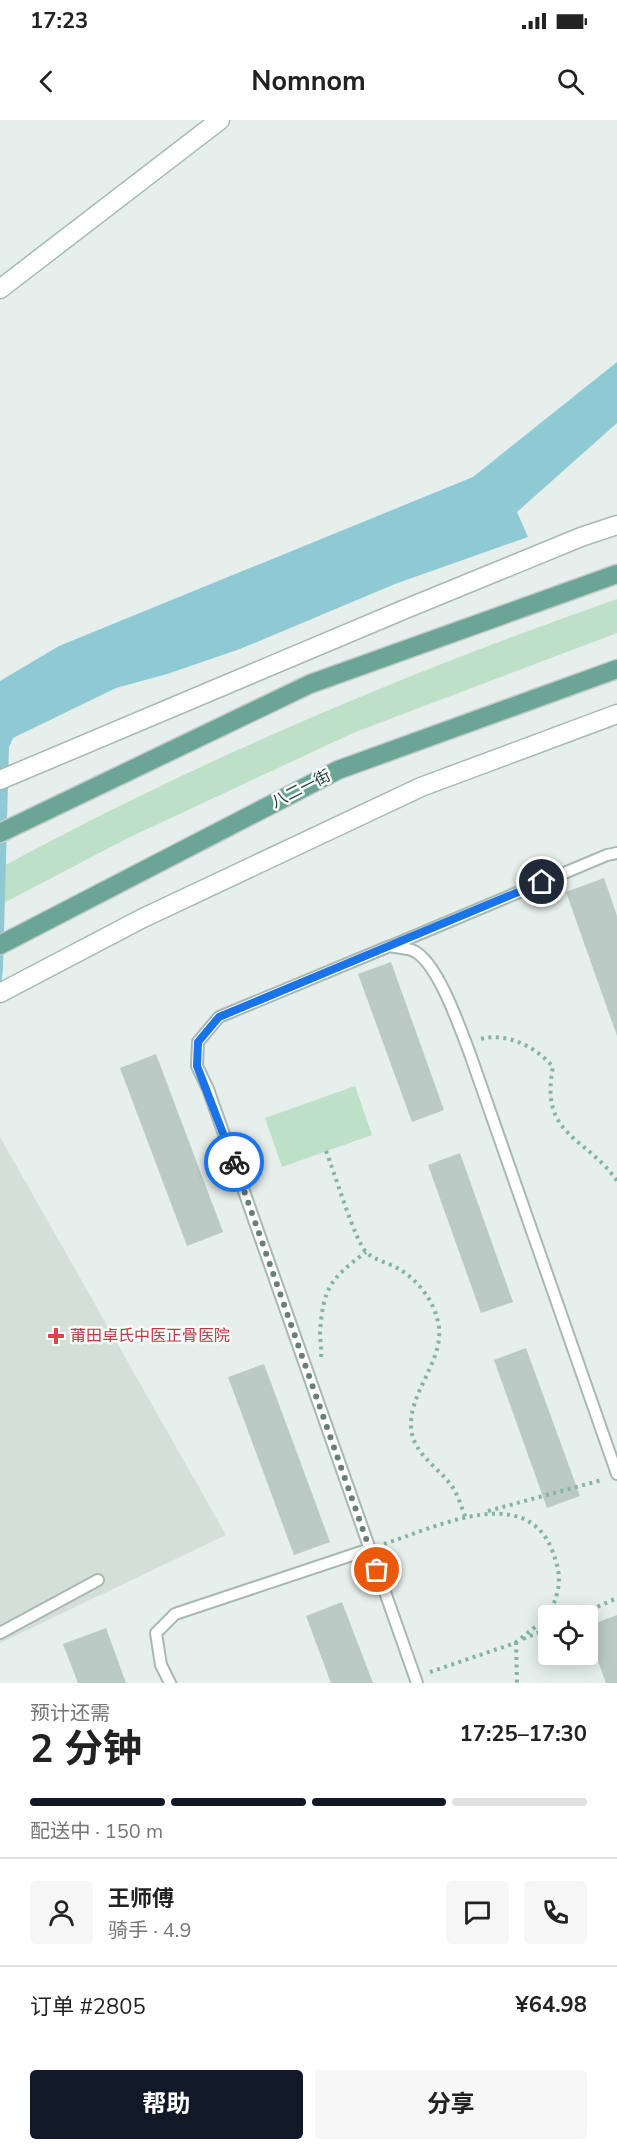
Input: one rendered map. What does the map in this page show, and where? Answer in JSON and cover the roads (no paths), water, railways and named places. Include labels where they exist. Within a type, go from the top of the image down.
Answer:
[{"type":"main road","points":[[0,833],[310,684],[617,574]]},
{"type":"main road","name":"八二一街","points":[[0,945],[338,770],[617,669]]},
{"type":"street","points":[[0,289],[220,120]]},
{"type":"street","points":[[0,780],[403,610],[581,537],[617,525]]},
{"type":"street","points":[[0,993],[141,919],[421,787],[617,714]]},
{"type":"lane","points":[[416,1680],[208,1089],[197,1066],[198,1042],[219,1017],[607,855],[617,853]]},
{"type":"lane","points":[[390,946],[414,951],[430,966],[441,985],[466,1043],[617,1474]]},
{"type":"lane","points":[[170,1683],[161,1665],[156,1633],[175,1614],[370,1549]]},
{"type":"lane","points":[[0,1633],[98,1580]]},
{"type":"water","points":[[617,362],[617,423],[517,512],[528,537],[395,584],[240,649],[167,674],[116,688],[13,738],[9,747],[3,969],[0,996],[0,681],[59,646],[473,477]]},
{"type":"place","name":"莆田卓氏中医正骨医院","points":[[56,1336]]}]
